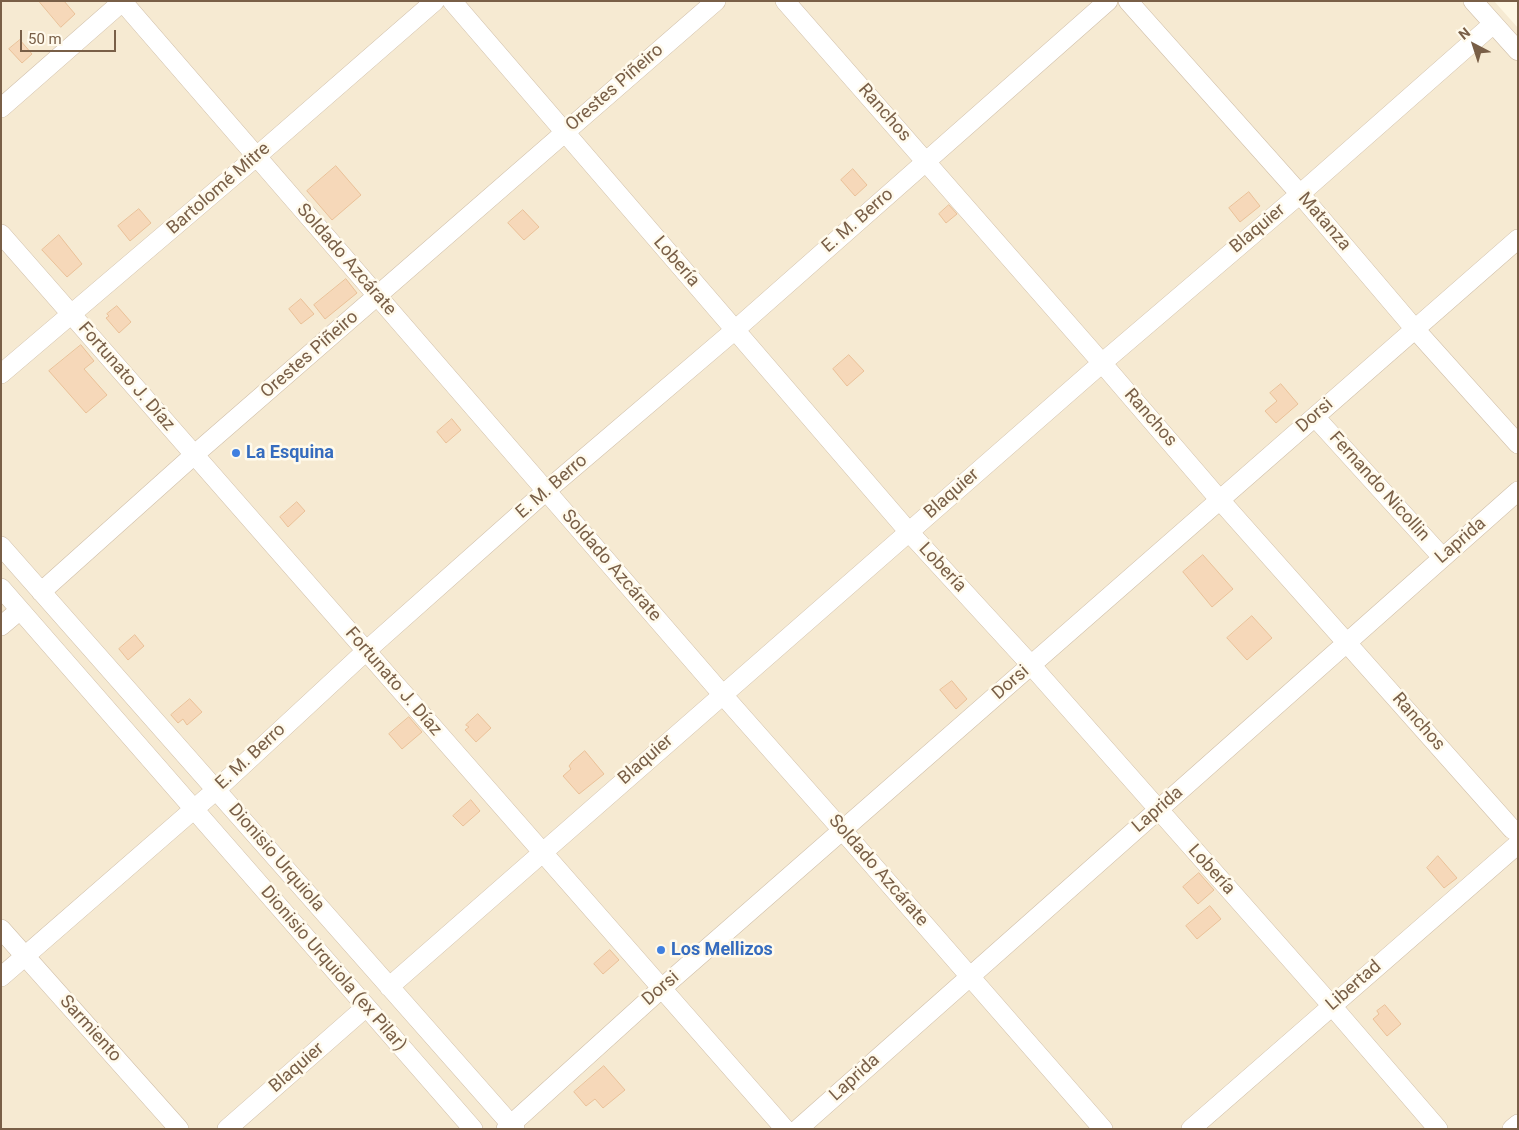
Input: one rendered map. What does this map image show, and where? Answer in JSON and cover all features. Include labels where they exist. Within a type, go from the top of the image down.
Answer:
[{"type":"street","name":"Soldado Azcárate","points":[[123,1],[722,694],[1103,1129]]},
{"type":"street","points":[[1,108],[123,1]]},
{"type":"street","name":"Bartolomé Mitre","points":[[1,374],[72,315],[435,1]]},
{"type":"street","name":"Lobería","points":[[452,1],[909,532],[1031,665],[1438,1129]]},
{"type":"street","name":"Orestes Piñeiro","points":[[41,592],[194,455],[716,1]]},
{"type":"street","name":"Ranchos","points":[[785,1],[1102,362],[1219,499],[1512,829],[1518,833]]},
{"type":"street","name":"E. M. Berro","points":[[1,977],[216,790],[366,652],[546,491],[734,330],[1108,1]]},
{"type":"street","name":"Matanza","points":[[1128,1],[1300,194],[1414,328],[1518,444]]},
{"type":"street","points":[[1473,1],[1518,51]]},
{"type":"street","name":"Blaquier","points":[[389,987],[1102,362],[1300,194],[1494,24]]},
{"type":"street","name":"Fortunato J. Díaz","points":[[1,234],[785,1129]]},
{"type":"street","name":"Dorsi","points":[[511,1127],[662,988],[1315,417],[1414,328],[1518,239]]},
{"type":"street","name":"Fernando Nicollin","points":[[1315,417],[1442,557]]},
{"type":"street","name":"Laprida","points":[[798,1129],[1518,491]]},
{"type":"street","name":"Dionisio Urquiola","points":[[1,546],[511,1127]]},
{"type":"street","points":[[1,588],[193,809]]},
{"type":"street","points":[[1,626],[20,610]]},
{"type":"street","name":"Dionisio Urquiola (ex Pilar)","points":[[193,809],[473,1129]]},
{"type":"street","name":"Libertad","points":[[1191,1129],[1518,844]]},
{"type":"street","name":"Sarmiento","points":[[1,929],[179,1129]]},
{"type":"street","name":"Blaquier","points":[[227,1129],[366,1007]]},
{"type":"street","points":[[1512,1129],[1518,1124]]},
{"type":"shaded area","points":[[1,1],[1494,1],[1518,28],[1518,1129],[1,1129]]},
{"type":"building","points":[[39,1],[64,1],[75,14],[61,27]]},
{"type":"building","points":[[20,40],[32,54],[22,63],[9,49]]},
{"type":"building","points":[[336,166],[361,195],[332,220],[307,191]]},
{"type":"building","points":[[853,169],[867,185],[855,196],[841,180]]},
{"type":"building","points":[[1249,192],[1260,206],[1240,222],[1229,208]]},
{"type":"building","points":[[949,205],[957,214],[946,223],[939,214]]},
{"type":"building","points":[[139,209],[151,223],[130,241],[118,226]]},
{"type":"building","points":[[523,210],[539,227],[524,240],[508,223]]},
{"type":"building","points":[[59,235],[82,264],[67,277],[42,250]]},
{"type":"building","points":[[346,279],[357,293],[325,319],[314,305]]},
{"type":"building","points":[[301,299],[314,314],[301,324],[289,309]]},
{"type":"building","points":[[117,306],[131,322],[119,333],[106,318],[109,316],[107,314]]},
{"type":"building","points":[[81,345],[94,361],[84,369],[107,395],[86,413],[49,371]]},
{"type":"building","points":[[849,355],[864,371],[847,386],[833,369]]},
{"type":"building","points":[[1281,384],[1298,404],[1276,423],[1265,411],[1277,401],[1270,393]]},
{"type":"building","points":[[452,419],[461,430],[446,443],[437,432]]},
{"type":"building","points":[[297,502],[305,511],[288,527],[280,517]]},
{"type":"building","points":[[1203,555],[1233,589],[1212,607],[1183,572]]},
{"type":"building","points":[[1252,616],[1272,638],[1247,660],[1227,638]]},
{"type":"building","points":[[135,635],[144,646],[128,660],[119,649]]},
{"type":"building","points":[[952,681],[967,699],[956,709],[940,690]]},
{"type":"building","points":[[190,699],[202,712],[187,725],[183,719],[178,723],[171,715]]},
{"type":"building","points":[[478,714],[491,728],[476,742],[465,730],[469,727],[466,725]]},
{"type":"building","points":[[409,717],[422,732],[402,749],[389,734]]},
{"type":"building","points":[[585,751],[604,774],[579,794],[563,776],[571,769],[569,766],[572,762]]},
{"type":"building","points":[[471,800],[480,811],[463,826],[453,816]]},
{"type":"building","points":[[1438,856],[1457,878],[1444,888],[1427,868]]},
{"type":"building","points":[[1199,873],[1214,890],[1198,904],[1183,887]]},
{"type":"building","points":[[1210,906],[1221,919],[1197,939],[1186,926]]},
{"type":"building","points":[[610,950],[619,960],[603,974],[594,964]]},
{"type":"building","points":[[1385,1005],[1401,1024],[1387,1036],[1373,1019],[1379,1014],[1377,1011]]},
{"type":"building","points":[[604,1066],[625,1090],[603,1108],[595,1099],[586,1106],[574,1092]]},
{"type":"place","name":"La Esquina","points":[[236,453]]},
{"type":"place","name":"Los Mellizos","points":[[661,950]]}]
